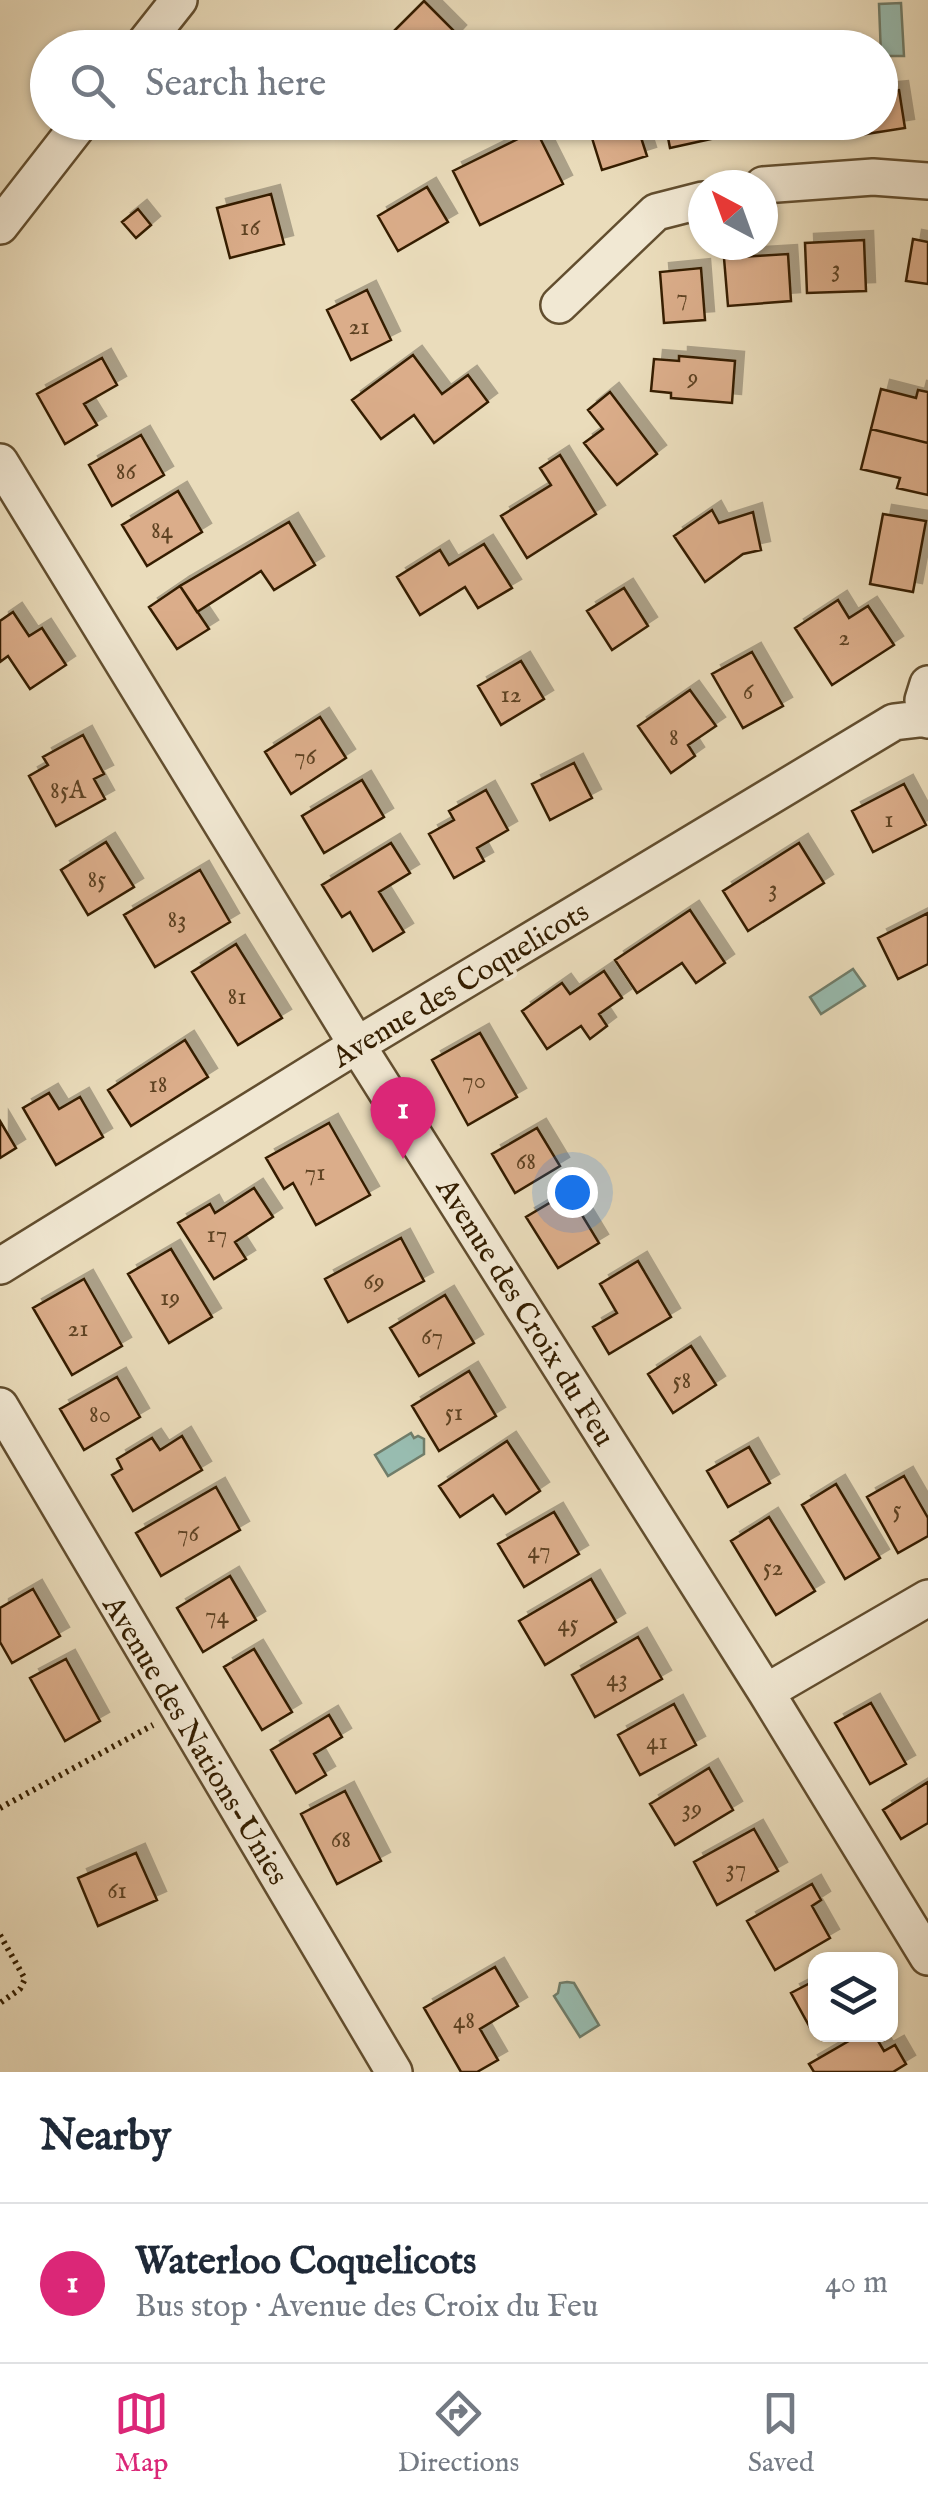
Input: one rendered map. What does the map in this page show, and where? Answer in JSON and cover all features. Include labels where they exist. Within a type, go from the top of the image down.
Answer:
[{"type":"street","points":[[155,30],[179,0]]},
{"type":"street","points":[[0,226],[67,140]]},
{"type":"street","points":[[778,184],[873,177],[928,180]]},
{"type":"street","points":[[560,306],[656,212],[688,204]]},
{"type":"street","name":"Avenue des Croix du Feu","points":[[0,462],[357,1045],[766,1692],[928,1957]]},
{"type":"street","points":[[928,684],[923,700],[928,719]]},
{"type":"street","name":"Avenue des Coquelicots","points":[[0,1266],[357,1045],[894,722],[928,719]]},
{"type":"street","name":"Avenue des Nations-Unies","points":[[0,1406],[394,2072]]},
{"type":"street","points":[[766,1692],[928,1598]]},
{"type":"path","points":[[0,1808],[178,1711]]},
{"type":"path","points":[[0,1936],[24,1979],[20,1990],[0,2003]]},
{"type":"water","points":[[901,3],[904,56],[898,56],[898,30],[880,30],[879,4]]},
{"type":"water","points":[[853,969],[865,986],[821,1014],[810,997]]},
{"type":"water","points":[[411,1433],[414,1438],[424,1439],[424,1454],[388,1476],[375,1455]]},
{"type":"water","points":[[560,1983],[574,1983],[599,2025],[580,2037],[554,1996]]},
{"type":"building","points":[[424,1],[453,30],[395,30]]},
{"type":"building","points":[[898,90],[905,128],[898,129]]},
{"type":"building","points":[[516,140],[541,140],[563,184],[480,225],[453,171]]},
{"type":"building","points":[[593,140],[642,140],[647,156],[602,170]]},
{"type":"building","points":[[668,140],[706,140],[670,148]]},
{"type":"building","points":[[427,187],[448,222],[398,251],[378,216]]},
{"type":"building","points":[[271,194],[284,244],[230,258],[217,208]]},
{"type":"building","points":[[138,209],[151,225],[136,238],[122,222]]},
{"type":"building","points":[[913,239],[928,242],[928,284],[906,281]]},
{"type":"building","points":[[864,240],[866,291],[807,293],[805,243]]},
{"type":"building","points":[[788,254],[791,301],[728,306],[724,260],[778,260],[778,255]]},
{"type":"building","points":[[701,268],[705,320],[664,323],[660,272]]},
{"type":"building","points":[[367,290],[391,340],[351,360],[327,310]]},
{"type":"building","points":[[413,355],[442,394],[468,375],[488,402],[434,443],[414,415],[381,439],[352,400]]},
{"type":"building","points":[[679,356],[735,361],[732,403],[671,398],[671,393],[651,391],[654,359],[679,361]]},
{"type":"building","points":[[102,358],[117,385],[84,404],[97,425],[65,444],[37,394]]},
{"type":"building","points":[[881,389],[916,398],[918,390],[928,392],[928,443],[871,429]]},
{"type":"building","points":[[610,392],[657,454],[617,485],[584,443],[603,429],[588,410]]},
{"type":"building","points":[[871,429],[928,443],[928,495],[897,488],[900,478],[861,469]]},
{"type":"building","points":[[141,435],[164,475],[112,506],[89,465]]},
{"type":"building","points":[[560,455],[596,514],[527,558],[501,516],[551,485],[540,468]]},
{"type":"building","points":[[178,491],[202,532],[147,566],[122,525]]},
{"type":"building","points":[[712,510],[719,523],[753,512],[761,550],[743,554],[705,582],[674,536]]},
{"type":"building","points":[[883,514],[926,521],[913,592],[870,584]]},
{"type":"building","points":[[289,522],[315,565],[274,590],[261,571],[197,612],[180,586]]},
{"type":"building","points":[[484,544],[512,588],[478,608],[465,587],[420,615],[397,577],[440,550],[449,565]]},
{"type":"building","points":[[180,586],[209,629],[177,649],[149,607]]},
{"type":"building","points":[[624,588],[648,626],[612,650],[587,611]]},
{"type":"building","points":[[838,600],[849,618],[868,606],[894,645],[832,685],[795,628]]},
{"type":"building","points":[[13,612],[29,636],[42,628],[66,665],[30,689],[8,656],[0,662],[0,621]]},
{"type":"building","points":[[752,652],[783,706],[743,728],[712,674]]},
{"type":"building","points":[[521,661],[544,699],[501,725],[478,686]]},
{"type":"building","points":[[690,690],[716,726],[688,745],[695,756],[671,773],[638,726]]},
{"type":"building","points":[[320,717],[346,758],[291,794],[265,752]]},
{"type":"building","points":[[83,735],[104,774],[94,779],[105,799],[56,826],[29,776],[48,765],[43,757]]},
{"type":"building","points":[[574,763],[592,798],[550,820],[532,784]]},
{"type":"building","points":[[362,780],[384,817],[324,853],[302,816]]},
{"type":"building","points":[[904,784],[926,825],[873,852],[852,811]]},
{"type":"building","points":[[486,790],[508,830],[477,848],[484,861],[454,878],[429,834],[454,820],[449,811]]},
{"type":"building","points":[[106,842],[134,887],[88,915],[61,870]]},
{"type":"building","points":[[391,843],[410,873],[379,892],[404,932],[373,951],[350,912],[342,917],[322,885]]},
{"type":"building","points":[[799,843],[824,883],[748,931],[723,891]]},
{"type":"building","points":[[200,870],[230,922],[155,967],[124,915]]},
{"type":"building","points":[[690,910],[725,963],[696,983],[682,963],[637,993],[615,960]]},
{"type":"building","points":[[928,913],[928,964],[898,979],[878,938]]},
{"type":"building","points":[[236,944],[282,1018],[238,1045],[192,972]]},
{"type":"building","points":[[604,971],[622,998],[599,1014],[607,1026],[590,1039],[581,1026],[547,1049],[522,1011],[562,983],[570,994]]},
{"type":"building","points":[[480,1033],[517,1097],[468,1125],[432,1060]]},
{"type":"building","points":[[185,1040],[208,1077],[131,1126],[108,1090]]},
{"type":"building","points":[[49,1093],[59,1109],[80,1097],[103,1137],[56,1165],[23,1108]]},
{"type":"building","points":[[0,1121],[16,1148],[0,1158]]},
{"type":"building","points":[[329,1123],[370,1195],[316,1225],[293,1183],[284,1189],[266,1158]]},
{"type":"building","points":[[537,1128],[560,1166],[515,1193],[492,1154]]},
{"type":"building","points":[[254,1188],[273,1217],[235,1242],[246,1259],[214,1279],[178,1223],[210,1204],[215,1213]]},
{"type":"building","points":[[568,1192],[599,1243],[558,1268],[526,1217]]},
{"type":"building","points":[[401,1238],[424,1281],[348,1322],[325,1279]]},
{"type":"building","points":[[171,1249],[212,1317],[169,1343],[128,1274]]},
{"type":"building","points":[[638,1261],[671,1317],[609,1354],[593,1327],[617,1313],[600,1284]]},
{"type":"building","points":[[84,1279],[122,1346],[72,1375],[33,1308]]},
{"type":"building","points":[[445,1295],[474,1343],[419,1376],[390,1328]]},
{"type":"building","points":[[691,1346],[716,1385],[673,1413],[648,1374]]},
{"type":"building","points":[[469,1371],[496,1416],[439,1451],[412,1406]]},
{"type":"building","points":[[117,1377],[140,1417],[84,1450],[60,1409]]},
{"type":"building","points":[[182,1436],[202,1470],[133,1511],[112,1475],[122,1469],[117,1459],[152,1438],[160,1450]]},
{"type":"building","points":[[507,1441],[540,1491],[506,1514],[493,1495],[460,1517],[439,1486]]},
{"type":"building","points":[[749,1447],[770,1483],[728,1507],[707,1471]]},
{"type":"building","points":[[904,1476],[928,1518],[928,1536],[898,1553],[867,1497]]},
{"type":"building","points":[[836,1484],[880,1558],[845,1579],[802,1505]]},
{"type":"building","points":[[216,1487],[240,1530],[161,1576],[136,1533]]},
{"type":"building","points":[[554,1512],[579,1554],[524,1587],[498,1544]]},
{"type":"building","points":[[769,1517],[815,1591],[776,1615],[731,1541]]},
{"type":"building","points":[[230,1576],[256,1620],[203,1652],[177,1608]]},
{"type":"building","points":[[591,1579],[616,1622],[545,1665],[519,1621]]},
{"type":"building","points":[[33,1589],[60,1636],[12,1663],[0,1642],[0,1608]]},
{"type":"building","points":[[638,1637],[662,1679],[595,1717],[572,1675]]},
{"type":"building","points":[[254,1649],[292,1712],[262,1730],[224,1667]]},
{"type":"building","points":[[66,1659],[100,1721],[65,1741],[30,1678]]},
{"type":"building","points":[[871,1703],[906,1764],[870,1784],[835,1723]]},
{"type":"building","points":[[674,1704],[696,1745],[640,1775],[618,1735]]},
{"type":"building","points":[[329,1715],[342,1737],[314,1754],[326,1775],[296,1793],[271,1750]]},
{"type":"building","points":[[709,1768],[733,1810],[675,1845],[650,1804]]},
{"type":"building","points":[[928,1782],[928,1823],[901,1839],[883,1810]]},
{"type":"building","points":[[345,1791],[381,1861],[337,1884],[301,1814]]},
{"type":"building","points":[[754,1829],[778,1871],[717,1905],[694,1862]]},
{"type":"building","points":[[136,1853],[157,1900],[98,1926],[78,1878]]},
{"type":"building","points":[[812,1884],[821,1900],[812,1906],[830,1938],[775,1970],[747,1921]]},
{"type":"building","points":[[495,1967],[518,2006],[480,2029],[498,2060],[477,2072],[461,2072],[424,2008]]},
{"type":"building","points":[[808,1984],[808,2024],[791,1993]]},
{"type":"building","points":[[847,2042],[879,2042],[884,2051],[895,2045],[906,2064],[893,2072],[814,2072],[809,2064]]},
{"type":"place","name":"Waterloo Coquelicots","points":[[403,1159]]}]
